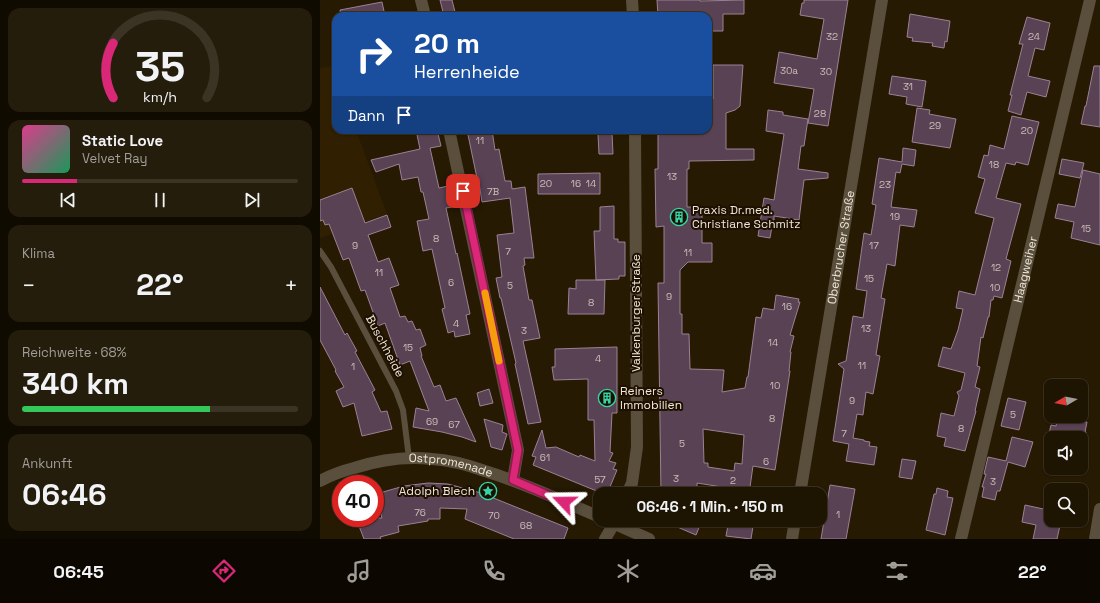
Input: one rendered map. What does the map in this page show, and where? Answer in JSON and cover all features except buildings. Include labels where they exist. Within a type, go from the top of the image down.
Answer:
[{"type":"street","points":[[422,0],[424,12]]},
{"type":"street","points":[[632,0],[633,12]]},
{"type":"street","name":"Oberbrucher Straße","points":[[801,487],[882,0]]},
{"type":"street","name":"Haagweiher","points":[[961,539],[1090,0]]},
{"type":"street","points":[[451,134],[518,450],[513,480]]},
{"type":"street","name":"Valkenburger Straße","points":[[630,487],[637,447],[635,134]]},
{"type":"street","name":"Ostpromenade","points":[[320,481],[343,471],[365,464],[409,458],[432,458],[463,464],[513,480],[593,515]]},
{"type":"street","points":[[1095,539],[1100,509]]},
{"type":"street","points":[[605,539],[610,527]]},
{"type":"street","points":[[624,527],[649,539]]},
{"type":"street","points":[[792,539],[794,527]]},
{"type":"lane","name":"Buschheide","points":[[320,251],[331,267],[396,391],[404,410],[409,458]]},
{"type":"shaded area","points":[[332,66],[332,134],[357,134],[387,214],[320,238],[320,68]]},
{"type":"slow traffic","points":[[485,293],[499,361]]},
{"type":"place","name":"Praxis Dr.med. Christiane Schmitz","points":[[679,217]]},
{"type":"place","name":"Reiners Immobilien","points":[[607,398]]},
{"type":"place","name":"Adolph Blech","points":[[488,491]]},
{"type":"route","points":[[463,191],[518,450],[513,480],[564,502]]}]
